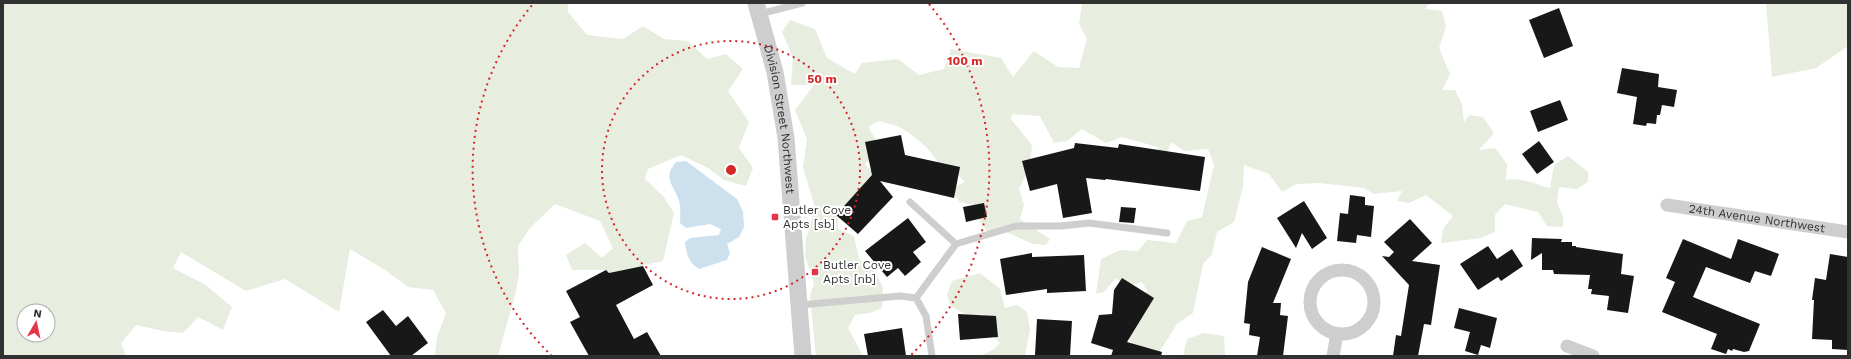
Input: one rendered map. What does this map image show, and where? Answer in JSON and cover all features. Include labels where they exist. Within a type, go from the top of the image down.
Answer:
[{"type":"street","name":"Division Street Northwest","points":[[758,8],[775,72],[786,138],[803,356]]},
{"type":"street","name":"24th Avenue Northwest","points":[[1667,205],[1848,232]]},
{"type":"street","points":[[1336,270],[1352,271],[1362,276],[1370,283],[1374,293],[1375,304],[1367,324],[1348,334],[1337,334],[1327,331],[1316,320],[1310,305],[1311,295],[1315,285],[1322,276],[1336,270]]},
{"type":"street","points":[[1333,356],[1337,334]]},
{"type":"street","points":[[1567,346],[1593,356]]},
{"type":"lane","points":[[758,8],[802,3]]},
{"type":"lane","points":[[910,202],[956,244]]},
{"type":"lane","points":[[916,298],[956,244],[1016,226],[1061,226],[1089,223],[1167,233]]},
{"type":"lane","points":[[800,305],[900,296],[916,298]]},
{"type":"lane","points":[[916,298],[926,316],[932,356]]},
{"type":"shaded area","points":[[3,3],[568,3],[568,12],[587,35],[623,39],[643,26],[664,39],[688,41],[707,59],[726,54],[743,69],[728,91],[749,122],[739,148],[753,168],[746,186],[724,180],[708,168],[681,155],[648,169],[645,179],[663,196],[674,213],[663,261],[609,273],[606,270],[572,270],[566,255],[585,243],[602,258],[613,248],[600,221],[555,204],[530,228],[518,246],[519,274],[516,291],[498,356],[435,356],[437,337],[446,313],[433,290],[408,287],[385,270],[350,249],[339,312],[285,279],[246,291],[181,252],[173,268],[206,285],[232,307],[223,330],[198,317],[183,333],[163,331],[136,325],[121,343],[126,356],[3,356]]},
{"type":"shaded area","points":[[1082,3],[1430,3],[1425,9],[1442,11],[1446,27],[1439,48],[1450,74],[1442,90],[1455,90],[1462,104],[1464,123],[1469,115],[1483,117],[1494,133],[1479,150],[1495,148],[1507,164],[1506,180],[1523,180],[1550,188],[1554,165],[1568,156],[1588,172],[1588,182],[1577,189],[1559,187],[1557,203],[1563,217],[1563,227],[1547,226],[1538,212],[1505,204],[1495,215],[1495,232],[1481,238],[1441,243],[1443,229],[1453,216],[1426,195],[1409,203],[1397,201],[1402,191],[1374,194],[1364,188],[1319,183],[1296,184],[1282,192],[1269,174],[1244,165],[1243,187],[1234,222],[1217,232],[1212,254],[1203,264],[1193,313],[1177,324],[1158,354],[1137,350],[1127,336],[1147,291],[1142,282],[1128,287],[1116,278],[1104,292],[1096,294],[1101,259],[1120,250],[1138,251],[1147,240],[1176,243],[1187,221],[1202,217],[1214,165],[1208,149],[1184,151],[1171,142],[1162,166],[1156,165],[1158,147],[1122,137],[1106,143],[1082,129],[1067,141],[1054,143],[1040,116],[1012,114],[1011,119],[1032,145],[1030,168],[1019,188],[1024,205],[1020,219],[1050,239],[1046,245],[1033,244],[1006,232],[992,237],[978,219],[979,206],[960,202],[950,189],[965,182],[955,172],[941,170],[934,157],[924,145],[911,134],[897,126],[879,121],[868,127],[877,142],[877,154],[865,164],[879,180],[856,204],[837,206],[838,229],[854,236],[859,259],[874,270],[883,287],[882,308],[870,313],[855,315],[848,328],[863,356],[816,356],[810,296],[814,283],[805,256],[806,239],[815,208],[803,167],[807,139],[795,110],[814,85],[791,85],[793,57],[782,32],[790,20],[815,29],[827,58],[855,74],[862,63],[898,59],[919,75],[944,69],[951,49],[1001,58],[1013,77],[1034,51],[1058,67],[1079,68],[1087,39],[1079,24]]},
{"type":"shaded area","points":[[1766,3],[1848,3],[1848,46],[1816,68],[1772,77]]},
{"type":"shaded area","points":[[980,273],[1000,289],[1005,308],[1017,305],[1027,312],[1030,330],[1025,356],[980,356],[993,350],[1000,343],[984,327],[988,318],[982,314],[968,316],[951,306],[947,295],[952,281]]},
{"type":"shaded area","points":[[1204,333],[1224,336],[1225,356],[1183,356],[1187,339]]},
{"type":"water","points":[[686,161],[737,199],[743,212],[744,227],[739,237],[727,244],[730,253],[727,260],[699,269],[693,264],[689,257],[685,242],[690,238],[719,235],[721,229],[710,224],[686,228],[680,223],[680,204],[669,178],[672,168],[676,162]]},
{"type":"building","points":[[1559,8],[1573,46],[1544,58],[1529,20]]},
{"type":"building","points":[[1622,68],[1659,74],[1658,87],[1677,90],[1674,107],[1662,105],[1660,115],[1657,115],[1656,124],[1647,123],[1646,126],[1633,124],[1637,97],[1617,93]]},
{"type":"building","points":[[1560,100],[1568,120],[1538,132],[1530,111]]},
{"type":"building","points":[[901,135],[905,155],[960,167],[954,198],[880,181],[893,197],[858,234],[836,215],[872,175],[865,142]]},
{"type":"building","points":[[1539,141],[1554,162],[1537,174],[1522,154]]},
{"type":"building","points":[[1075,143],[1118,148],[1119,144],[1205,157],[1200,191],[1106,179],[1086,178],[1092,213],[1063,218],[1057,184],[1030,191],[1022,161],[1074,148]]},
{"type":"building","points":[[1350,195],[1365,197],[1365,205],[1374,206],[1371,237],[1357,235],[1356,243],[1337,241],[1340,213],[1348,214]]},
{"type":"building","points":[[1304,201],[1327,238],[1312,249],[1302,233],[1296,248],[1277,218]]},
{"type":"building","points":[[984,203],[987,217],[966,222],[963,207]]},
{"type":"building","points":[[1121,207],[1136,208],[1134,223],[1119,222]]},
{"type":"building","points":[[908,218],[926,242],[913,252],[921,262],[905,276],[898,268],[887,277],[865,251]]},
{"type":"building","points":[[1410,219],[1432,243],[1412,261],[1440,265],[1431,325],[1424,324],[1418,356],[1393,356],[1396,335],[1401,336],[1409,285],[1382,256],[1389,257],[1394,252],[1384,242]]},
{"type":"building","points":[[1532,238],[1562,239],[1561,242],[1572,242],[1572,246],[1576,247],[1623,254],[1621,274],[1634,276],[1628,313],[1607,310],[1609,296],[1591,294],[1592,289],[1588,289],[1590,275],[1554,274],[1553,270],[1542,270],[1542,253],[1531,260]]},
{"type":"building","points":[[1683,239],[1731,259],[1738,239],[1779,254],[1771,276],[1755,271],[1750,283],[1706,267],[1693,297],[1760,324],[1749,351],[1744,352],[1733,349],[1732,351],[1728,349],[1726,354],[1711,349],[1717,334],[1662,312],[1675,282],[1666,278]]},
{"type":"building","points":[[1488,246],[1497,259],[1512,249],[1523,266],[1501,281],[1498,277],[1478,290],[1460,264]]},
{"type":"building","points":[[1262,247],[1291,259],[1273,303],[1281,303],[1280,315],[1288,316],[1283,356],[1257,356],[1260,337],[1249,335],[1250,324],[1244,323],[1248,282]]},
{"type":"building","points":[[1032,253],[1032,257],[1084,255],[1086,291],[1047,293],[1047,289],[1006,295],[1000,259]]},
{"type":"building","points":[[1830,254],[1848,257],[1848,350],[1832,349],[1832,340],[1812,339],[1814,300],[1812,300],[1815,278],[1826,280]]},
{"type":"building","points":[[643,266],[653,285],[616,305],[634,339],[647,332],[661,356],[589,356],[570,322],[580,317],[566,291],[606,270],[609,273]]},
{"type":"building","points":[[1122,278],[1154,298],[1127,342],[1162,352],[1161,356],[1111,356],[1113,350],[1091,343],[1099,315],[1112,314],[1114,290]]},
{"type":"building","points":[[1459,308],[1497,318],[1490,348],[1481,345],[1478,355],[1465,351],[1470,332],[1454,328]]},
{"type":"building","points":[[383,310],[396,326],[408,316],[428,343],[411,356],[391,356],[366,322]]},
{"type":"building","points":[[958,314],[996,316],[998,337],[960,340]]},
{"type":"building","points":[[1037,319],[1072,321],[1070,356],[1035,355]]},
{"type":"building","points":[[902,328],[906,356],[868,356],[864,334]]},
{"type":"place","name":"Butler Cove Apts [sb]","points":[[775,217]]},
{"type":"place","name":"Butler Cove Apts [nb]","points":[[815,272]]}]
